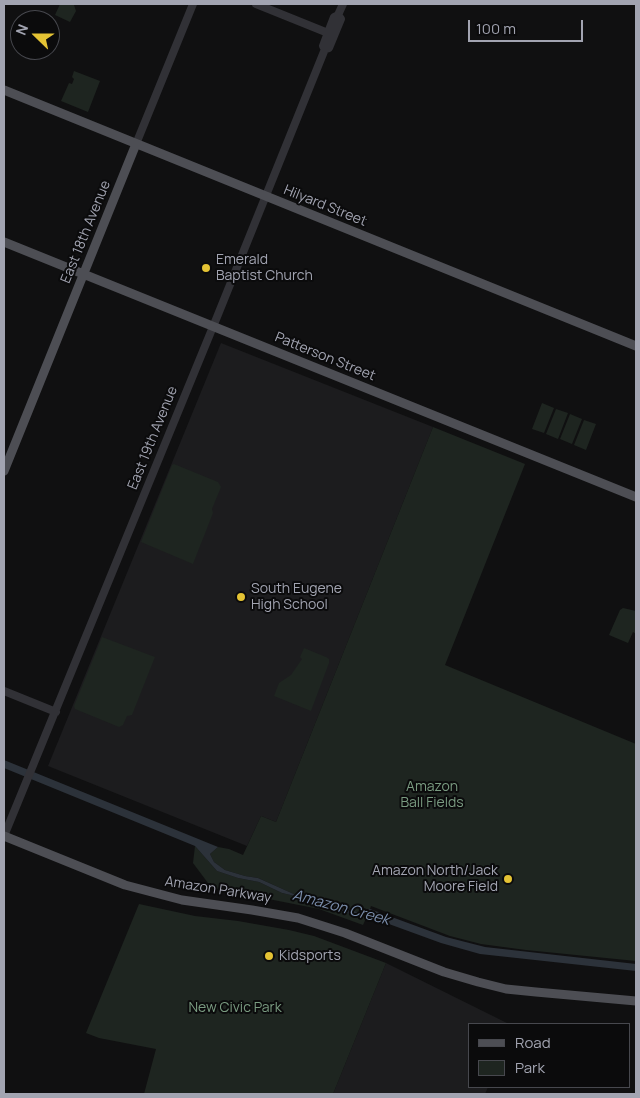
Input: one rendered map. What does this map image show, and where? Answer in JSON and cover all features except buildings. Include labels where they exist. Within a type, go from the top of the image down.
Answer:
[{"type":"main road","name":"Hilyard Street","points":[[4,90],[636,346]]},
{"type":"main road","name":"East 18th Avenue","points":[[4,470],[136,144]]},
{"type":"main road","name":"Patterson Street","points":[[4,242],[636,497]]},
{"type":"main road","name":"Amazon Parkway","points":[[4,836],[125,885],[182,900],[244,908],[298,918],[345,933],[444,972],[478,982],[536,992],[636,1002]]},
{"type":"street","name":"East 18th Avenue","points":[[136,144],[193,4]]},
{"type":"street","points":[[256,4],[328,33]]},
{"type":"street","name":"East 19th Avenue","points":[[325,49],[323,46],[328,33],[334,18],[338,16],[343,4]]},
{"type":"street","name":"East 19th Avenue","points":[[4,836],[325,49],[328,48],[335,33],[340,20],[338,16]]},
{"type":"street","points":[[4,691],[56,712]]},
{"type":"shaded area","name":"South Eugene High School","points":[[221,343],[433,427],[276,822],[261,816],[247,846],[48,766]]},
{"type":"shaded area","points":[[386,963],[507,1023],[468,1023],[468,1088],[488,1088],[485,1094],[333,1094]]},
{"type":"green space","points":[[60,4],[74,5],[76,11],[70,22],[60,17],[60,10],[57,10]]},
{"type":"green space","points":[[74,71],[100,81],[88,112],[61,101],[69,83],[72,84]]},
{"type":"green space","points":[[542,403],[554,408],[544,433],[532,429]]},
{"type":"green space","points":[[556,409],[568,413],[558,439],[546,434]]},
{"type":"green space","points":[[570,414],[582,419],[572,444],[560,439]]},
{"type":"green space","points":[[584,420],[596,424],[586,450],[574,445]]},
{"type":"green space","name":"Amazon Ball Fields","points":[[433,427],[525,464],[445,665],[636,744],[636,961],[481,944],[450,936],[371,906],[370,909],[357,912],[323,899],[296,895],[258,878],[225,870],[214,862],[210,854],[218,847],[243,855],[261,816],[276,822]]},
{"type":"green space","points":[[174,464],[218,482],[221,487],[193,564],[141,542]]},
{"type":"green space","points":[[623,608],[636,611],[636,634],[633,632],[628,643],[609,635],[620,610]]},
{"type":"green space","points":[[102,637],[155,657],[132,715],[127,716],[123,725],[119,727],[75,709],[74,706]]},
{"type":"green space","points":[[304,648],[329,659],[311,711],[274,696],[279,683],[291,675],[302,659],[300,657]]},
{"type":"green space","points":[[195,846],[217,871],[259,882],[282,893],[316,901],[352,915],[367,916],[363,925],[319,909],[218,889],[208,883],[193,863]]},
{"type":"green space","name":"New Civic Park","points":[[139,904],[195,916],[289,930],[314,936],[386,963],[333,1094],[144,1094],[156,1049],[99,1038],[86,1033]]},
{"type":"water","name":"Amazon Creek","points":[[4,760],[218,847],[210,854],[214,862],[225,870],[258,878],[296,895],[323,899],[357,912],[370,909],[446,937],[485,947],[636,964],[636,971],[480,954],[441,943],[367,916],[352,915],[316,901],[282,893],[259,882],[217,871],[195,846],[4,768]]},
{"type":"place","name":"Emerald Baptist Church","points":[[206,268]]},
{"type":"place","name":"South Eugene High School","points":[[241,597]]},
{"type":"place","name":"Amazon North/Jack Moore Field","points":[[508,879]]},
{"type":"place","name":"Kidsports","points":[[269,956]]}]
